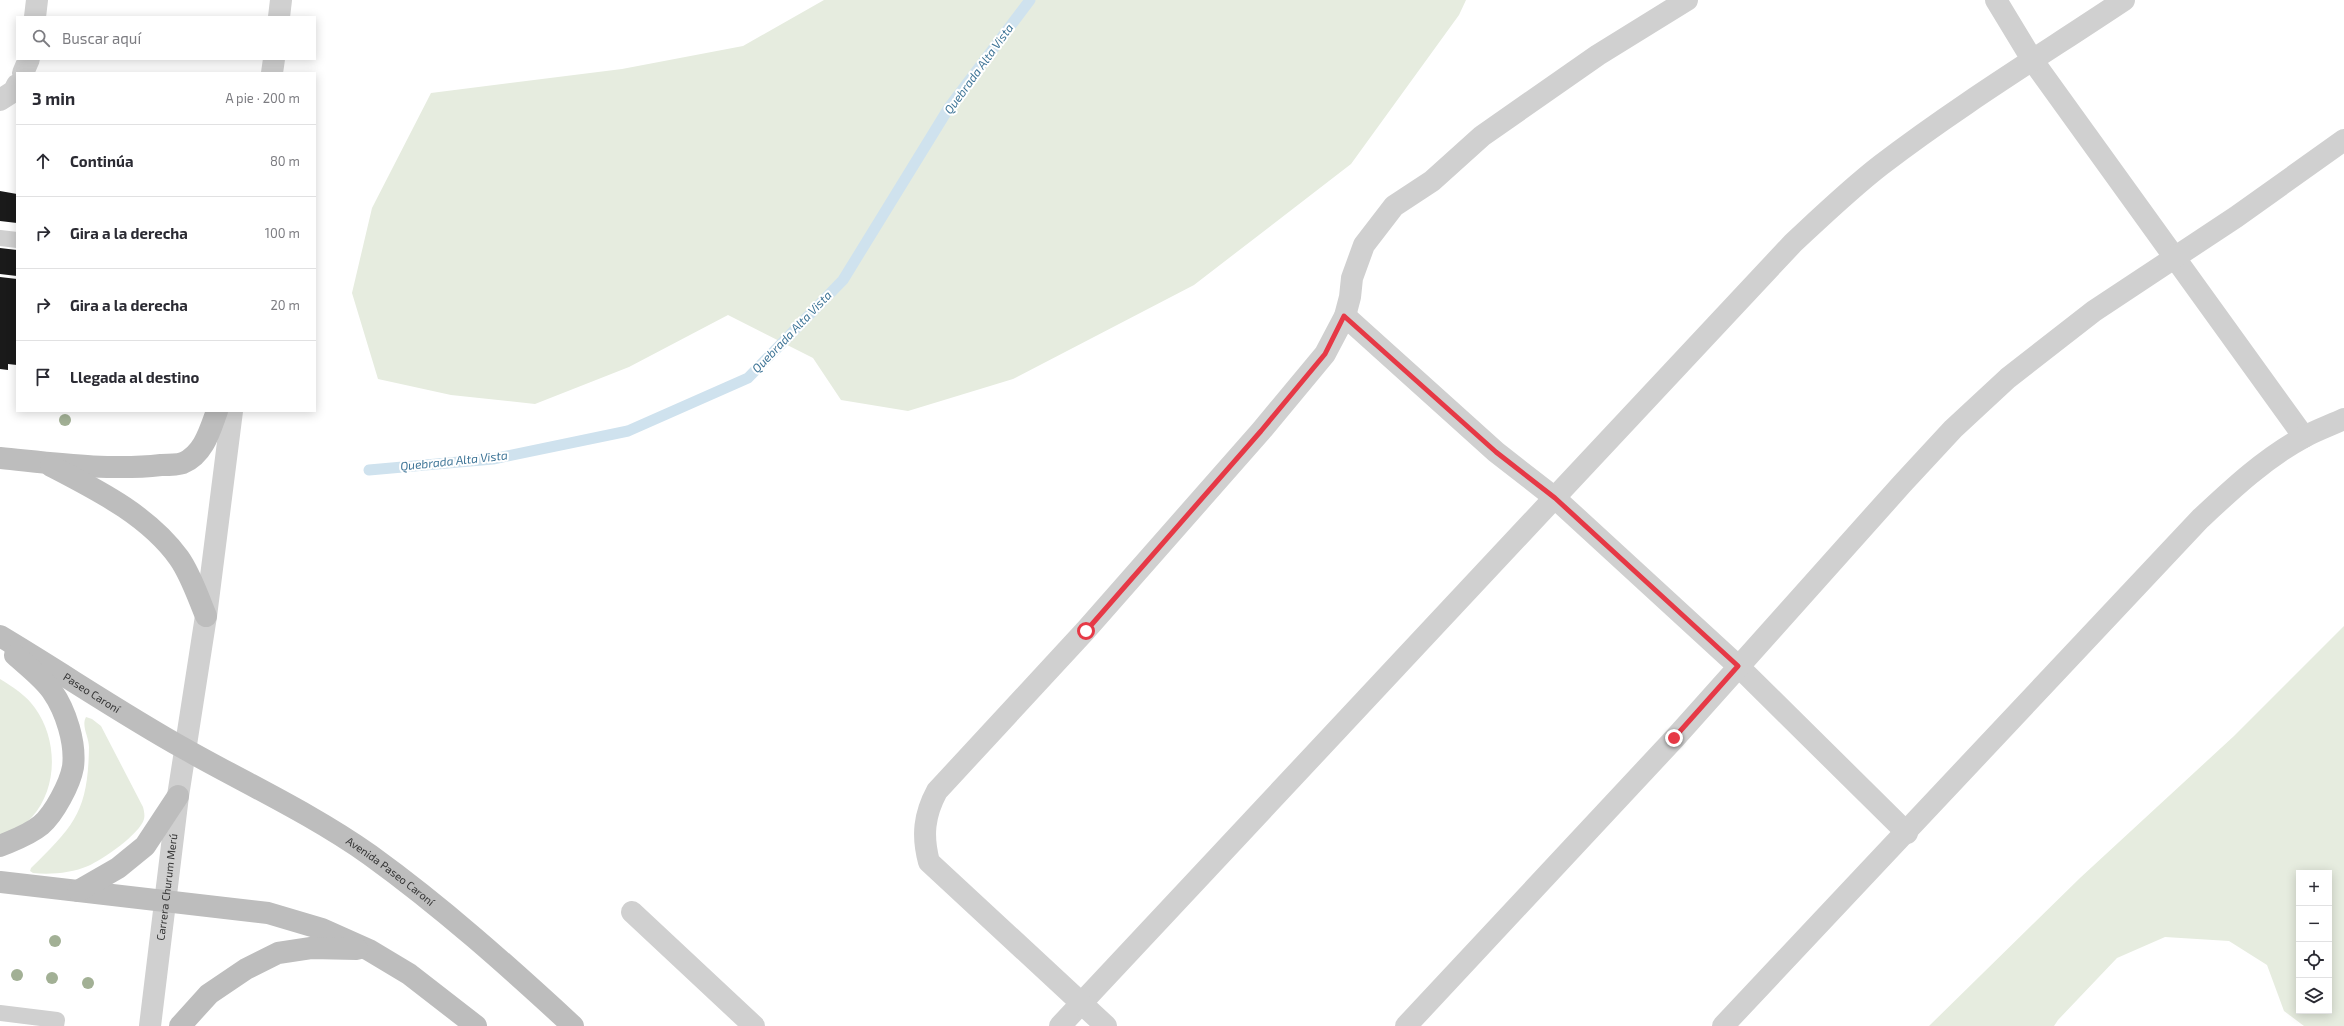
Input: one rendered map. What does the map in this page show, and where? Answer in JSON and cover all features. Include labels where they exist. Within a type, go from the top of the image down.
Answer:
[{"type":"street","points":[[35,16],[37,0]]},
{"type":"street","points":[[279,16],[281,0]]},
{"type":"street","points":[[1106,1026],[929,862],[924,835],[930,805],[937,791],[1086,631],[1261,431],[1325,354],[1344,316],[1357,260],[1373,232],[1394,206],[1432,181],[1482,136],[1598,55],[1686,0]]},
{"type":"street","points":[[1996,0],[2033,61],[2304,437]]},
{"type":"street","points":[[1060,1026],[1793,243],[1833,206],[1881,166],[1932,128],[2124,0]]},
{"type":"street","points":[[22,72],[28,60]]},
{"type":"street","points":[[272,72],[274,60]]},
{"type":"street","points":[[1406,1026],[1674,738],[1954,429],[2008,378],[2051,343],[2174,256],[2236,217],[2344,140]]},
{"type":"street","points":[[1344,316],[1496,452],[1555,498],[1738,666],[1907,833]]},
{"type":"street","points":[[0,458],[43,462],[146,467],[182,463],[195,454],[205,442],[217,412]]},
{"type":"street","name":"Carrera Churum Merú","points":[[150,1026],[184,749],[206,616],[232,412]]},
{"type":"street","points":[[1723,1026],[1907,833],[2200,519],[2242,480],[2304,437],[2344,419]]},
{"type":"street","points":[[43,462],[130,511],[165,542],[179,558],[191,580],[206,616]]},
{"type":"street","points":[[0,638],[52,690],[65,715],[72,743],[73,767],[53,812],[40,826],[21,838],[0,846]]},
{"type":"street","name":"Paseo Caroní","points":[[0,638],[184,749]]},
{"type":"street","name":"Avenida Paseo Caroní","points":[[184,749],[300,810],[368,854],[437,905],[501,959],[573,1026]]},
{"type":"street","points":[[78,891],[118,868],[145,846],[178,796]]},
{"type":"street","points":[[1,883],[268,913],[322,929],[368,950],[409,974],[462,1013],[476,1026]]},
{"type":"street","points":[[632,912],[754,1026]]},
{"type":"street","points":[[180,1026],[209,994],[246,969],[278,953],[311,948],[368,950]]},
{"type":"lane","points":[[0,238],[16,240]]},
{"type":"lane","points":[[0,1013],[57,1020],[56,1026]]},
{"type":"shaded area","points":[[824,0],[1466,0],[1459,15],[1351,164],[1194,285],[1013,379],[908,411],[841,400],[813,358],[728,315],[629,367],[535,404],[451,395],[378,379],[352,293],[372,208],[431,93],[622,69],[743,46]]},
{"type":"shaded area","points":[[2344,626],[2344,1026],[2304,1026],[2284,1011],[2267,965],[2229,941],[2165,937],[2117,958],[2054,1026],[1929,1026],[2080,878],[2234,736]]},
{"type":"shaded area","points":[[0,679],[24,696],[32,704],[43,721],[48,734],[52,764],[47,792],[41,805],[25,824],[0,841]]},
{"type":"shaded area","points":[[86,717],[92,719],[101,726],[143,807],[144,819],[136,832],[120,846],[88,866],[61,873],[33,873],[30,871],[31,868],[68,828],[82,802],[86,787],[88,769],[89,743],[84,724]]},
{"type":"building","points":[[0,191],[16,194],[16,223],[0,221]]},
{"type":"building","points":[[0,248],[16,250],[16,276],[0,274]]},
{"type":"building","points":[[0,277],[16,279],[16,365],[8,364],[8,370],[0,369]]},
{"type":"waterway","name":"Quebrada Alta Vista","points":[[369,470],[493,459],[628,431],[748,378],[843,280],[950,106],[1030,0]]},
{"type":"route","points":[[1086,631],[1261,431],[1325,354],[1344,316],[1496,452],[1555,498],[1738,666],[1674,738]]}]
